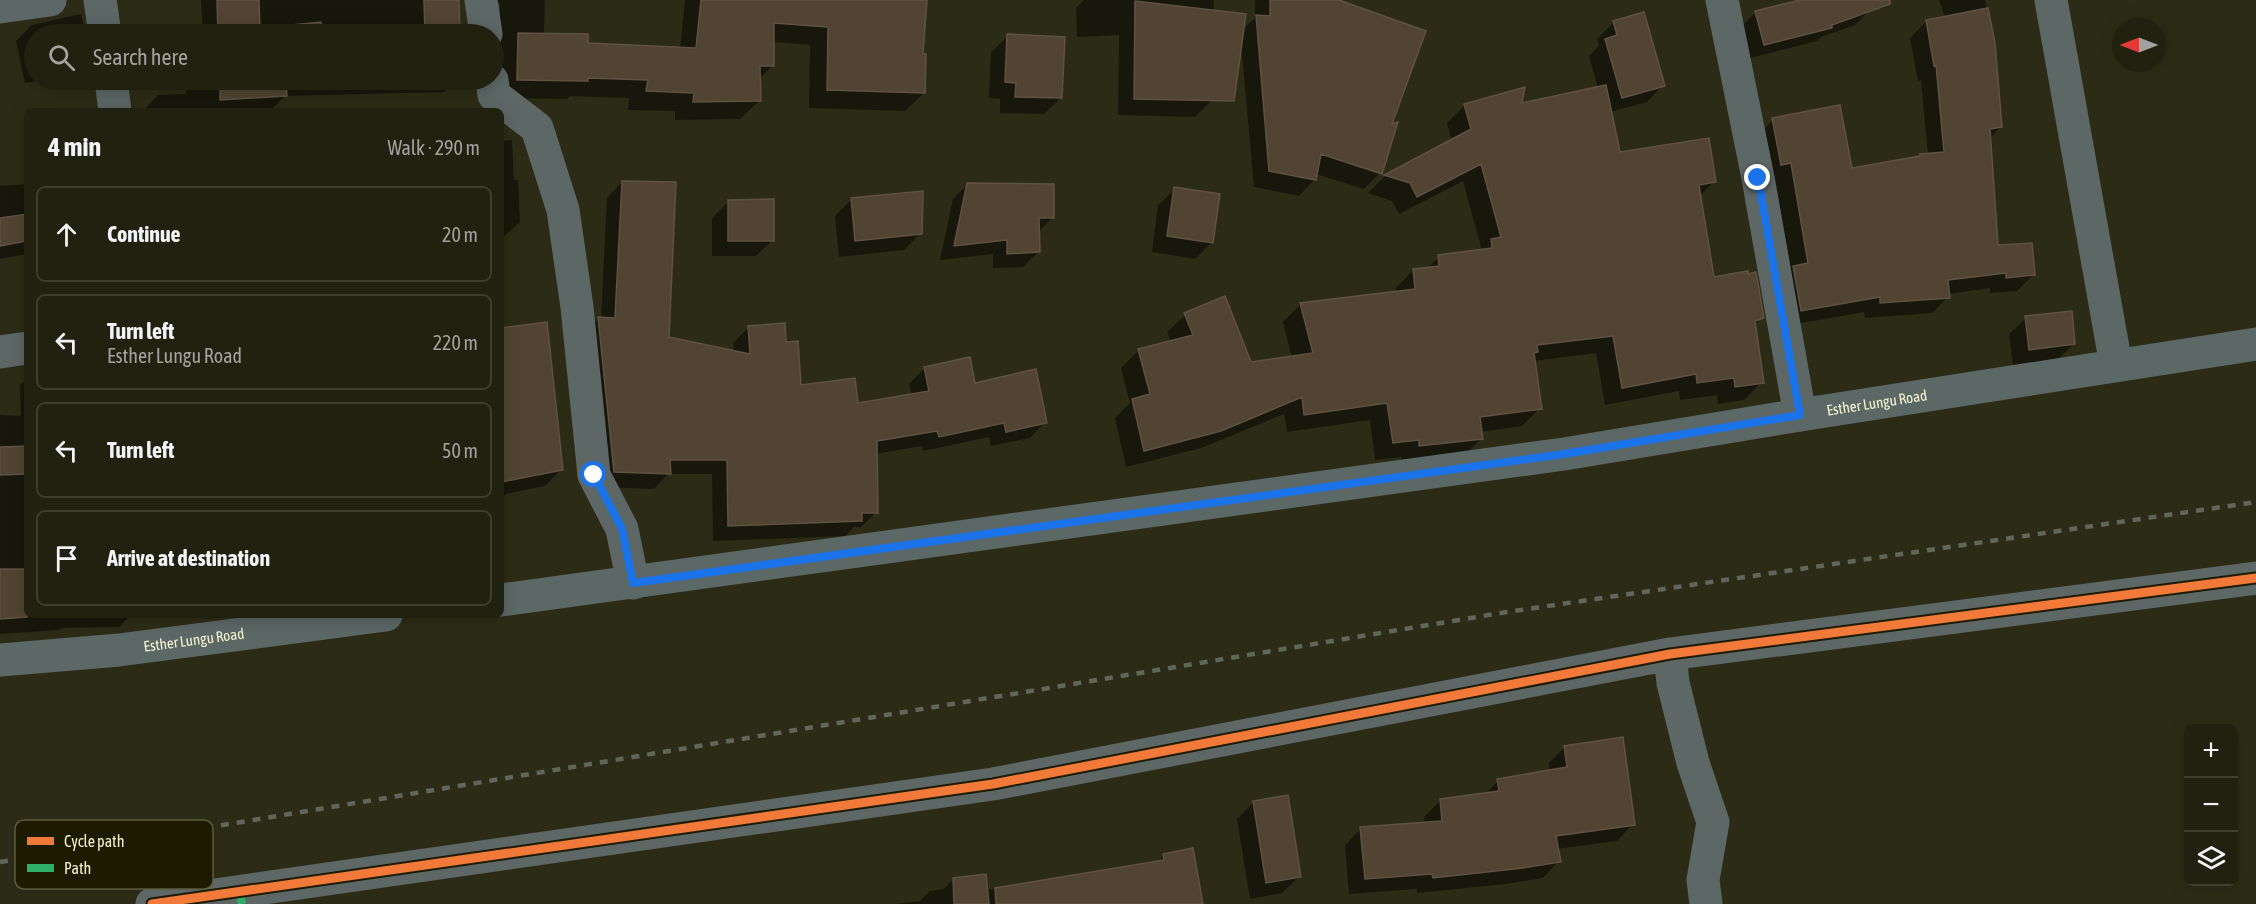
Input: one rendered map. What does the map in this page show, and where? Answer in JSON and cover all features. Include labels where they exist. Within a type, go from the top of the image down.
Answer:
[{"type":"street","points":[[0,7],[50,0]]},
{"type":"street","points":[[100,0],[104,24]]},
{"type":"street","points":[[481,0],[485,24]]},
{"type":"street","points":[[1722,0],[1758,178],[1800,415]]},
{"type":"street","points":[[2051,0],[2116,365]]},
{"type":"street","points":[[112,90],[115,108]]},
{"type":"street","points":[[493,90],[494,95],[537,128],[563,210],[577,307],[594,475],[622,529],[633,583]]},
{"type":"street","name":"Esther Lungu Road","points":[[504,600],[1564,454],[2256,344]]},
{"type":"street","points":[[0,352],[24,348]]},
{"type":"street","points":[[152,904],[993,784],[1670,654],[2256,578]]},
{"type":"street","name":"Esther Lungu Road","points":[[0,660],[119,650],[363,618]]},
{"type":"street","points":[[1670,654],[1673,683],[1693,764],[1713,822],[1703,880],[1706,904]]},
{"type":"building","points":[[217,0],[259,0],[260,24],[218,24]]},
{"type":"building","points":[[424,0],[459,0],[460,24],[425,24]]},
{"type":"building","points":[[701,0],[927,0],[923,54],[926,54],[925,93],[827,90],[828,27],[774,23],[774,66],[760,66],[761,101],[693,102],[694,93],[646,91],[648,80],[588,78],[588,81],[517,80],[518,33],[588,34],[588,43],[696,48]]},
{"type":"building","points":[[1270,0],[1339,0],[1426,31],[1392,124],[1398,122],[1382,174],[1321,154],[1316,180],[1269,171],[1256,15],[1270,16]]},
{"type":"building","points":[[1800,0],[1890,0],[1890,4],[1832,25],[1832,28],[1764,45],[1755,11]]},
{"type":"building","points":[[1135,1],[1246,14],[1234,101],[1134,99]]},
{"type":"building","points":[[1988,8],[1995,43],[2002,127],[1990,129],[1998,245],[2032,243],[2035,275],[2006,278],[2006,273],[1948,280],[1950,298],[1880,303],[1880,297],[1801,311],[1793,266],[1808,263],[1791,163],[1781,165],[1772,118],[1840,105],[1852,168],[1920,156],[1920,154],[1944,152],[1936,65],[1934,66],[1926,20]]},
{"type":"building","points":[[1644,12],[1665,86],[1622,98],[1605,39],[1617,35],[1613,21]]},
{"type":"building","points":[[1007,34],[1065,37],[1062,98],[1015,97],[1016,83],[1005,82]]},
{"type":"building","points":[[1606,85],[1620,152],[1709,138],[1716,182],[1699,185],[1714,277],[1748,271],[1748,274],[1756,272],[1764,318],[1755,321],[1764,383],[1735,387],[1734,378],[1697,383],[1696,374],[1622,388],[1613,336],[1537,345],[1538,352],[1534,353],[1542,409],[1480,417],[1483,439],[1419,446],[1419,440],[1393,443],[1387,403],[1304,415],[1302,397],[1221,431],[1144,451],[1132,399],[1150,394],[1138,349],[1193,335],[1184,313],[1225,296],[1251,362],[1313,353],[1300,303],[1415,289],[1413,269],[1439,266],[1438,255],[1492,248],[1491,239],[1501,237],[1481,164],[1417,197],[1410,183],[1384,175],[1471,129],[1464,104],[1525,87],[1522,103]]},
{"type":"building","points":[[220,90],[287,90],[287,96],[220,100]]},
{"type":"building","points":[[622,181],[676,182],[669,337],[750,354],[748,326],[785,323],[786,342],[798,341],[801,385],[855,378],[858,403],[929,391],[924,367],[970,357],[975,383],[1036,369],[1047,423],[1006,432],[1004,423],[939,437],[937,431],[877,441],[878,513],[862,513],[862,521],[728,526],[727,460],[670,460],[671,474],[614,472],[598,317],[615,318]]},
{"type":"building","points":[[967,183],[1054,184],[1054,218],[1039,218],[1040,252],[1007,254],[1007,240],[954,246]]},
{"type":"building","points":[[1174,187],[1220,194],[1213,243],[1167,236]]},
{"type":"building","points":[[923,191],[922,234],[855,241],[851,198]]},
{"type":"building","points":[[774,199],[774,241],[728,241],[728,200]]},
{"type":"building","points":[[24,214],[24,242],[0,246],[0,218]]},
{"type":"building","points":[[2072,311],[2075,344],[2029,350],[2025,316]]},
{"type":"building","points":[[547,322],[563,470],[504,481],[504,328]]},
{"type":"building","points":[[24,446],[24,474],[0,475],[0,447]]},
{"type":"building","points":[[0,569],[24,569],[24,617],[0,619]]},
{"type":"building","points":[[1623,737],[1635,825],[1556,836],[1561,862],[1433,878],[1432,874],[1365,879],[1360,827],[1442,821],[1440,799],[1499,791],[1497,779],[1567,767],[1564,746]]},
{"type":"building","points":[[1288,795],[1301,877],[1266,883],[1253,801]]},
{"type":"building","points":[[1193,848],[1203,904],[996,904],[995,888],[1164,860],[1163,854]]},
{"type":"building","points":[[986,874],[989,904],[954,904],[953,878]]},
{"type":"railway","points":[[213,827],[1507,612],[2256,502]]},
{"type":"railway","points":[[0,862],[15,860]]},
{"type":"marked path","points":[[240,892],[242,904]]},
{"type":"cycle path","points":[[152,904],[993,784],[1670,654],[2256,578]]},
{"type":"route","points":[[594,475],[622,529],[633,583],[1564,454],[1800,415],[1758,178]]}]
